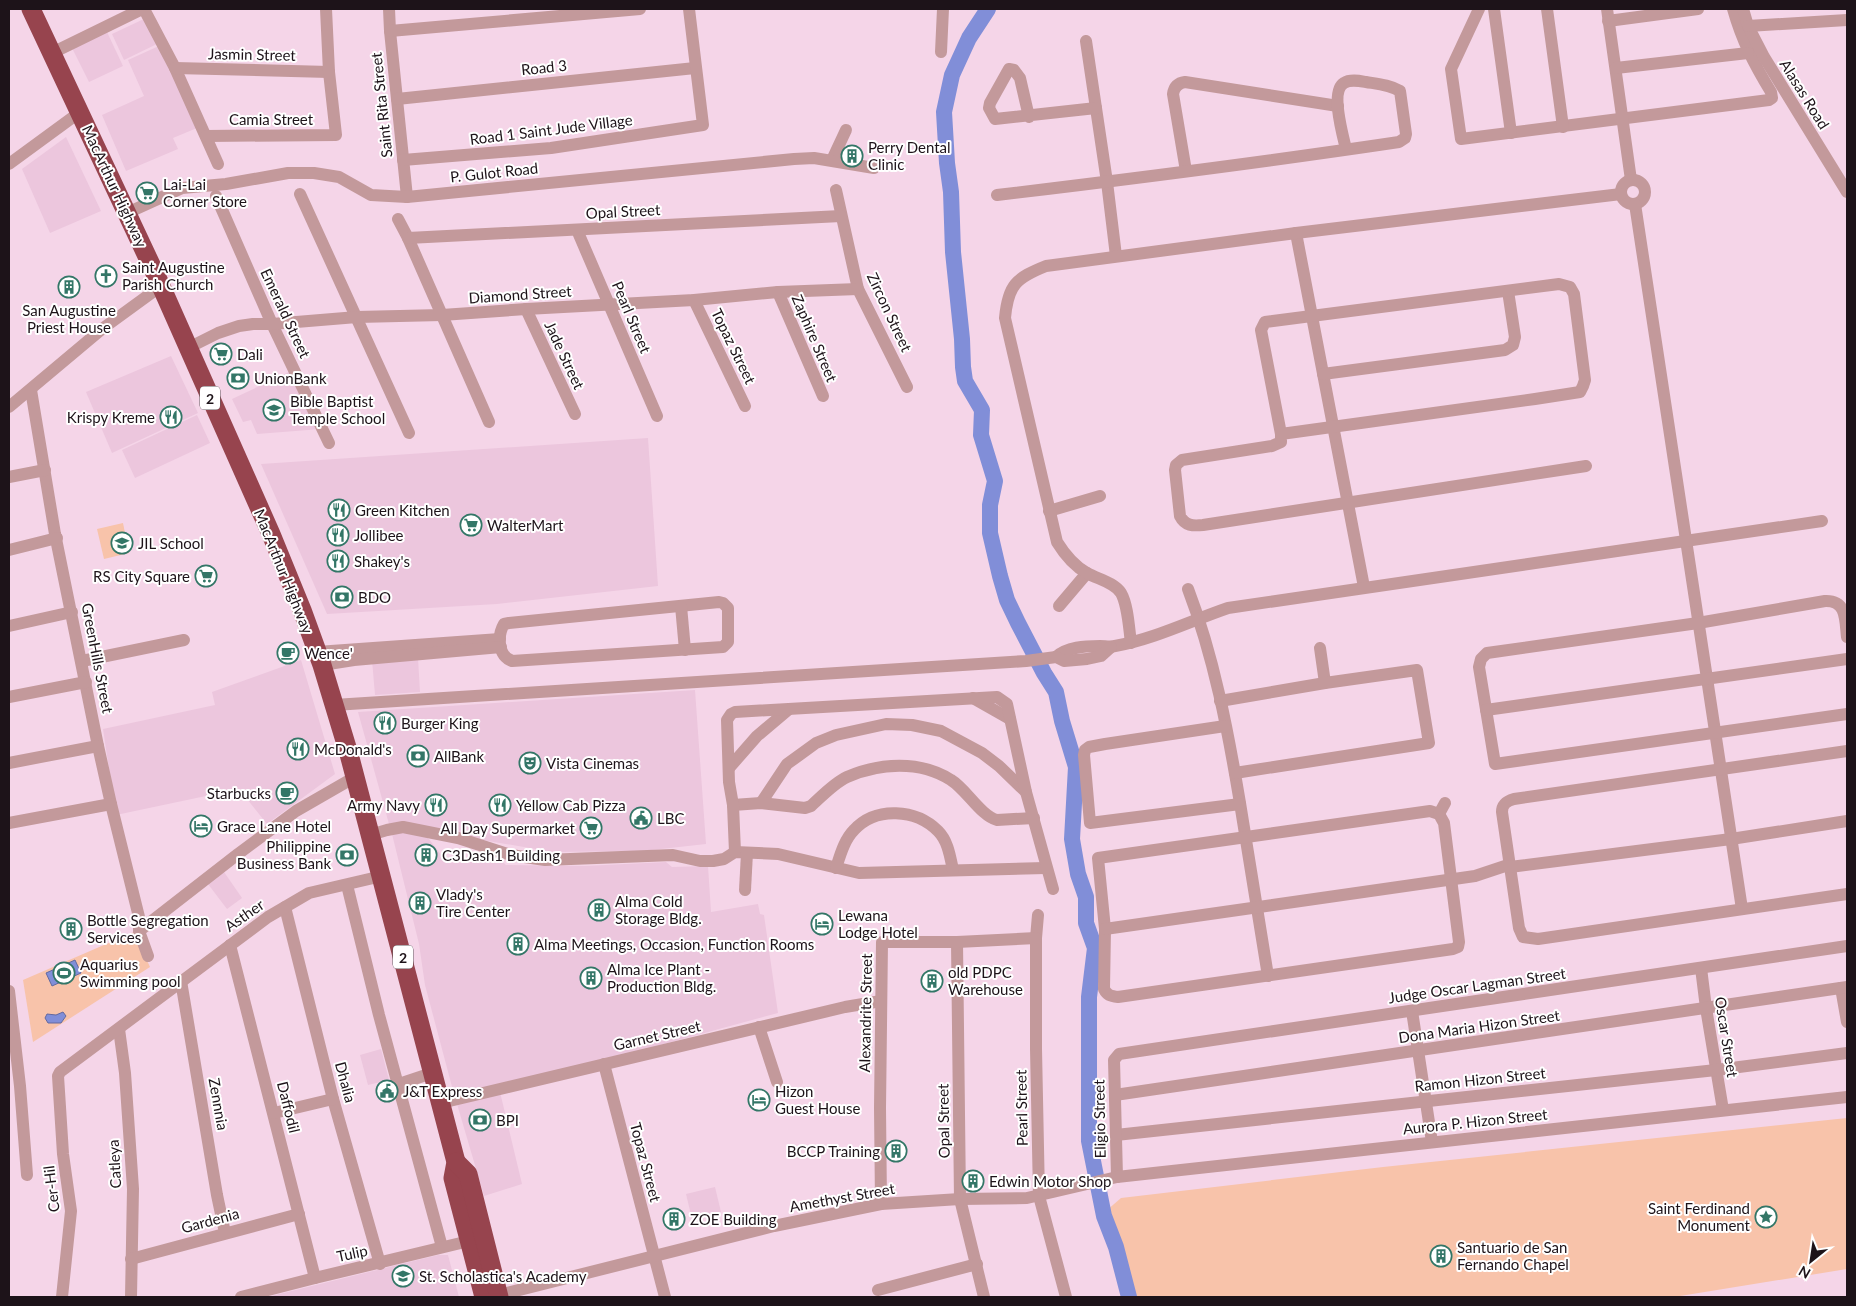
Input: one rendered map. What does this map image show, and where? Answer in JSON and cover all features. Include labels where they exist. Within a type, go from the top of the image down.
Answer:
[{"type":"highway","name":"MacArthur Highway","points":[[32,9],[161,286],[287,570],[319,658],[355,777],[382,876],[456,1162],[453,1178],[470,1242],[494,1296]]},
{"type":"highway","name":"MacArthur Highway","points":[[456,1162],[468,1174],[494,1296]]},
{"type":"street","points":[[52,53],[143,9],[175,68],[218,164]]},
{"type":"street","points":[[326,9],[329,72]]},
{"type":"street","name":"Saint Rita Street","points":[[389,9],[407,197]]},
{"type":"street","points":[[390,31],[640,9]]},
{"type":"street","points":[[689,9],[695,68]]},
{"type":"street","points":[[941,52],[943,9]]},
{"type":"street","points":[[1479,9],[1451,69],[1461,139],[1769,100],[1772,98],[1771,92],[1748,53],[1739,31],[1734,9]]},
{"type":"street","points":[[1494,9],[1510,132]]},
{"type":"street","points":[[1548,9],[1563,127]]},
{"type":"street","points":[[1631,180],[1607,15],[1698,9]]},
{"type":"street","name":"Alasas Road","points":[[1743,9],[1748,26],[1768,65],[1847,192]]},
{"type":"street","points":[[1748,26],[1847,20]]},
{"type":"street","points":[[1086,41],[1116,256]]},
{"type":"street","points":[[1616,68],[1748,53]]},
{"type":"street","name":"Jasmin Street","points":[[175,68],[329,72]]},
{"type":"street","name":"Road 3","points":[[397,98],[695,68]]},
{"type":"street","name":"Road 1 Saint Jude Village","points":[[403,160],[551,148],[703,126],[695,68]]},
{"type":"street","name":"Camia Street","points":[[206,136],[336,135],[329,72]]},
{"type":"street","points":[[997,195],[1107,182],[1346,150],[1399,142],[1405,138],[1400,91],[1389,86],[1357,81],[1342,84],[1337,92],[1346,150]]},
{"type":"street","points":[[1186,171],[1173,94],[1180,83],[1185,82],[1338,106]]},
{"type":"street","points":[[1029,117],[1096,108]]},
{"type":"street","points":[[9,164],[80,112]]},
{"type":"street","points":[[832,160],[846,130]]},
{"type":"street","name":"P. Gulot Road","points":[[127,213],[182,188],[226,184],[288,173],[314,172],[339,177],[371,195],[407,197],[814,158],[874,168]]},
{"type":"street","points":[[1631,180],[1641,183],[1645,193],[1640,202],[1634,204],[1629,203],[1621,194],[1623,185],[1631,180]]},
{"type":"street","name":"Zircon Street","points":[[836,190],[858,289],[907,387]]},
{"type":"street","points":[[300,194],[409,433]]},
{"type":"street","points":[[1132,643],[1120,591],[1075,565],[1057,542],[1005,318],[1007,302],[1014,284],[1029,273],[1046,266],[1296,232],[1621,194]]},
{"type":"street","name":"Emerald Street","points":[[216,196],[272,324],[329,443]]},
{"type":"street","points":[[1634,204],[1742,909]]},
{"type":"street","name":"Opal Street","points":[[408,238],[841,216]]},
{"type":"street","points":[[398,219],[489,422]]},
{"type":"street","name":"Pearl Street","points":[[577,230],[657,416]]},
{"type":"street","points":[[1296,232],[1310,315],[1334,427],[1364,587]]},
{"type":"street","points":[[1281,434],[1580,392],[1585,380],[1573,290],[1570,287],[1559,284],[1265,322],[1261,328],[1281,442],[1272,446],[1179,462],[1175,470],[1180,516],[1182,521],[1194,526],[1203,526],[1586,466]]},
{"type":"street","points":[[9,407],[102,330],[161,286]]},
{"type":"street","name":"Diamond Street","points":[[188,348],[218,333],[239,326],[357,317],[442,316],[526,309],[694,300],[778,292],[858,289]]},
{"type":"street","points":[[1323,374],[1505,350],[1513,345],[1515,337],[1508,291]]},
{"type":"street","name":"Zaphire Street","points":[[778,292],[823,396]]},
{"type":"street","name":"Topaz Street","points":[[694,300],[744,406]]},
{"type":"street","name":"Jade Street","points":[[526,309],[575,414]]},
{"type":"street","name":"GreenHills Street","points":[[31,390],[57,538],[98,746],[139,917],[140,931],[148,956]]},
{"type":"street","points":[[9,477],[45,470]]},
{"type":"street","points":[[1049,511],[1100,496]]},
{"type":"street","points":[[334,705],[1026,661],[1051,657],[1064,660],[1094,657],[1101,656],[1111,647],[1132,643],[1163,633],[1228,608],[1822,522]]},
{"type":"street","points":[[9,550],[57,538]]},
{"type":"street","points":[[1059,606],[1087,573]]},
{"type":"street","points":[[1188,589],[1199,618],[1220,701],[1235,773],[1268,976]]},
{"type":"street","points":[[1847,637],[1843,610],[1838,603],[1832,601],[1698,623],[1486,653],[1478,667],[1495,764],[1847,714]]},
{"type":"street","points":[[719,602],[728,608],[727,645],[723,647],[512,661],[506,659],[502,653],[501,643],[501,630],[504,624],[509,623],[719,602]]},
{"type":"street","points":[[682,606],[684,650]]},
{"type":"street","points":[[9,626],[72,612]]},
{"type":"street","points":[[82,661],[184,640]]},
{"type":"street","points":[[319,658],[501,643]]},
{"type":"street","points":[[1320,648],[1325,683]]},
{"type":"street","points":[[1486,710],[1847,659]]},
{"type":"street","points":[[1220,701],[1417,670],[1429,743],[1235,773]]},
{"type":"street","points":[[9,698],[86,682]]},
{"type":"street","points":[[745,890],[729,782],[727,720],[731,714],[735,712],[987,696],[997,697],[1004,700],[1007,704],[1026,792],[1053,889]]},
{"type":"street","points":[[885,703],[886,724]]},
{"type":"street","points":[[729,768],[756,736],[788,710]]},
{"type":"street","points":[[761,803],[787,764],[816,743],[836,735],[886,724],[912,725],[942,731],[982,753],[999,766],[1026,792]]},
{"type":"street","points":[[1225,726],[1105,744],[1085,750],[1090,823],[1240,804]]},
{"type":"street","points":[[9,763],[98,746]]},
{"type":"street","points":[[1847,751],[1507,800],[1502,807],[1520,934],[1523,938],[1528,939],[1847,894]]},
{"type":"street","points":[[733,806],[761,803],[806,808],[845,778],[864,771],[894,765],[912,766],[951,780],[973,799],[986,815],[996,820],[1034,818]]},
{"type":"street","points":[[140,931],[296,811],[355,777]]},
{"type":"street","points":[[10,823],[111,804]]},
{"type":"street","points":[[1442,808],[1459,942],[1458,947],[1453,950],[1118,997],[1111,996],[1104,989],[1105,929],[1098,858],[1246,838],[1442,808]]},
{"type":"street","points":[[836,868],[844,845],[854,830],[878,816],[897,813],[909,814],[923,819],[938,832],[946,845],[953,870]]},
{"type":"street","points":[[1105,929],[1475,876],[1505,866],[1510,867],[1731,839],[1847,821]]},
{"type":"street","points":[[370,835],[403,827],[458,838],[511,855],[545,860],[673,855],[700,861],[713,861],[741,853],[778,854],[859,873],[1046,868]]},
{"type":"street","name":"Asther","points":[[58,1076],[63,1069],[268,917],[309,894],[382,876]]},
{"type":"street","points":[[347,885],[379,1015],[442,1248]]},
{"type":"street","name":"Dhalia","points":[[285,907],[333,1099],[380,1264]]},
{"type":"street","name":"Pearl Street","points":[[1038,915],[1036,938],[1036,1049],[1039,1196],[1066,1297]]},
{"type":"street","points":[[958,942],[1036,938]]},
{"type":"street","name":"Alexandrite Street","points":[[881,1204],[882,942],[958,942]]},
{"type":"street","name":"Opal Street","points":[[958,942],[960,1200],[984,1297]]},
{"type":"street","name":"Daffodil","points":[[230,945],[315,1278]]},
{"type":"street","name":"Judge Oscar Lagman Street","points":[[1114,1060],[1119,1054],[1847,946]]},
{"type":"street","name":"Oscar Street","points":[[1701,968],[1723,1110]]},
{"type":"street","name":"Zennnia","points":[[182,981],[225,1233]]},
{"type":"street","points":[[1844,988],[1847,1022]]},
{"type":"street","name":"Dona Maria Hizon Street","points":[[1115,1095],[1844,988]]},
{"type":"street","points":[[9,991],[27,1176]]},
{"type":"street","name":"Garnet Street","points":[[440,1104],[759,1027],[845,1007],[881,1001]]},
{"type":"street","points":[[1412,1011],[1432,1142]]},
{"type":"street","points":[[759,1027],[777,1082]]},
{"type":"street","name":"Catleya","points":[[119,1029],[125,1073],[133,1189],[131,1297]]},
{"type":"street","name":"Ramon Hizon Street","points":[[1116,1135],[1716,1070],[1847,1053]]},
{"type":"street","name":"Eligio Street","points":[[1112,1178],[1116,1135],[1114,1060]]},
{"type":"street","name":"Topaz Street","points":[[604,1064],[665,1297]]},
{"type":"street","points":[[399,1084],[432,1073]]},
{"type":"street","name":"Cer-Hil","points":[[58,1076],[63,1154],[71,1210],[62,1297]]},
{"type":"street","name":"Aurora P. Hizon Street","points":[[1112,1178],[1847,1097]]},
{"type":"street","points":[[274,1113],[333,1099]]},
{"type":"street","name":"Amethyst Street","points":[[494,1296],[774,1226],[881,1204],[960,1200],[1012,1200],[1039,1196],[1112,1178]]},
{"type":"street","name":"Gardenia","points":[[131,1259],[299,1214]]},
{"type":"street","name":"Tulip","points":[[241,1297],[470,1242]]},
{"type":"street","points":[[878,1290],[934,1277],[977,1264]]},
{"type":"shaded area","points":[[146,18],[159,43],[124,60],[112,34]]},
{"type":"shaded area","points":[[107,32],[123,66],[89,82],[72,48]]},
{"type":"shaded area","points":[[161,45],[197,128],[173,138],[178,149],[126,171],[102,115],[144,96],[128,60]]},
{"type":"shaded area","points":[[66,137],[101,211],[50,233],[22,169]]},
{"type":"shaded area","points":[[171,356],[198,413],[112,453],[86,392]]},
{"type":"shaded area","name":"Bible Baptist Temple School","points":[[289,372],[321,429],[257,434],[251,420],[243,422],[232,399]]},
{"type":"shaded area","points":[[197,415],[210,443],[135,478],[122,450]]},
{"type":"shaded area","name":"WalterMart","points":[[648,438],[658,586],[497,604],[327,614],[261,464]]},
{"type":"shaded area","points":[[123,523],[129,553],[104,559],[97,529]]},
{"type":"shaded area","points":[[418,658],[420,692],[375,695],[372,660]]},
{"type":"shaded area","points":[[301,660],[335,774],[267,824],[239,789],[116,815],[103,729],[215,705],[212,692]]},
{"type":"shaded area","points":[[695,690],[706,844],[643,851],[553,852],[389,824],[358,712]]},
{"type":"shaded area","points":[[396,832],[418,832],[429,839],[447,863],[501,860],[506,865],[585,866],[666,862],[672,867],[708,866],[711,912],[758,904],[760,914],[764,915],[778,1013],[455,1098],[425,985],[419,944],[392,834]]},
{"type":"shaded area","points":[[224,872],[242,898],[227,909],[208,884]]},
{"type":"shaded area","points":[[134,932],[150,967],[33,1042],[23,980]]},
{"type":"shaded area","points":[[381,1049],[389,1080],[368,1085],[360,1055]]},
{"type":"shaded area","points":[[500,1092],[522,1184],[484,1196],[457,1104]]},
{"type":"shaded area","points":[[1847,1118],[1847,1269],[1674,1297],[1135,1297],[1106,1211],[1121,1198],[1383,1167]]},
{"type":"shaded area","points":[[715,1187],[721,1212],[692,1219],[686,1194]]},
{"type":"shaded area","name":"St. Scholastica's Academy","points":[[438,1255],[448,1255],[459,1297],[267,1297]]},
{"type":"water","name":"Aquarius Swimming pool","points":[[75,960],[81,973],[52,986],[46,973]]},
{"type":"water","name":"Aquarius Swimming pool","points":[[63,1012],[66,1016],[61,1023],[48,1023],[45,1018],[47,1014],[56,1015]]},
{"type":"waterway","points":[[988,9],[969,38],[952,75],[944,112],[963,367],[965,381],[982,410],[981,435],[995,481],[990,505],[990,533],[1000,576],[1007,600],[1018,623],[1056,692],[1062,721],[1076,767],[1072,839],[1078,874],[1086,897],[1086,923],[1095,948],[1089,997],[1089,1141],[1104,1216],[1116,1247],[1129,1297]]},
{"type":"place","name":"Perry Dental Clinic","points":[[852,156]]},
{"type":"place","name":"Lai-Lai Corner Store","points":[[147,193]]},
{"type":"place","name":"Saint Augustine Parish Church","points":[[106,276]]},
{"type":"place","name":"San Augustine Priest House","points":[[69,287]]},
{"type":"place","name":"Dali","points":[[221,354]]},
{"type":"place","name":"UnionBank","points":[[238,378]]},
{"type":"place","name":"Bible Baptist Temple School","points":[[274,410]]},
{"type":"place","name":"Krispy Kreme","points":[[171,417]]},
{"type":"place","name":"Green Kitchen","points":[[339,510]]},
{"type":"place","name":"WalterMart","points":[[471,525]]},
{"type":"place","name":"Jollibee","points":[[338,535]]},
{"type":"place","name":"JIL School","points":[[122,543]]},
{"type":"place","name":"Shakey's","points":[[338,561]]},
{"type":"place","name":"RS City Square","points":[[206,576]]},
{"type":"place","name":"BDO","points":[[342,597]]},
{"type":"place","name":"Wence'","points":[[288,653]]},
{"type":"place","name":"Burger King","points":[[385,723]]},
{"type":"place","name":"McDonald's","points":[[298,749]]},
{"type":"place","name":"AllBank","points":[[418,756]]},
{"type":"place","name":"Vista Cinemas","points":[[530,763]]},
{"type":"place","name":"Starbucks","points":[[287,793]]},
{"type":"place","name":"Army Navy","points":[[436,805]]},
{"type":"place","name":"Yellow Cab Pizza","points":[[500,805]]},
{"type":"place","name":"LBC","points":[[641,818]]},
{"type":"place","name":"Grace Lane Hotel","points":[[201,826]]},
{"type":"place","name":"All Day Supermarket","points":[[591,828]]},
{"type":"place","name":"Philippine Business Bank","points":[[347,855]]},
{"type":"place","name":"C3Dash1 Building","points":[[426,855]]},
{"type":"place","name":"Vlady's Tire Center","points":[[420,903]]},
{"type":"place","name":"Alma Cold Storage Bldg.","points":[[599,910]]},
{"type":"place","name":"Lewana Lodge Hotel","points":[[822,924]]},
{"type":"place","name":"Bottle Segregation Services","points":[[71,929]]},
{"type":"place","name":"Alma Meetings, Occasion, Function Rooms","points":[[518,944]]},
{"type":"place","name":"Aquarius Swimming pool","points":[[64,973]]},
{"type":"place","name":"Alma Ice Plant - Production Bldg.","points":[[591,978]]},
{"type":"place","name":"old PDPC Warehouse","points":[[932,981]]},
{"type":"place","name":"J&T Express","points":[[387,1091]]},
{"type":"place","name":"Hizon Guest House","points":[[759,1100]]},
{"type":"place","name":"BPI","points":[[480,1120]]},
{"type":"place","name":"BCCP Training","points":[[896,1151]]},
{"type":"place","name":"Edwin Motor Shop","points":[[973,1181]]},
{"type":"place","name":"Saint Ferdinand Monument","points":[[1766,1217]]},
{"type":"place","name":"ZOE Building","points":[[674,1219]]},
{"type":"place","name":"Santuario de San Fernando Chapel","points":[[1441,1256]]},
{"type":"place","name":"St. Scholastica's Academy","points":[[403,1276]]}]
